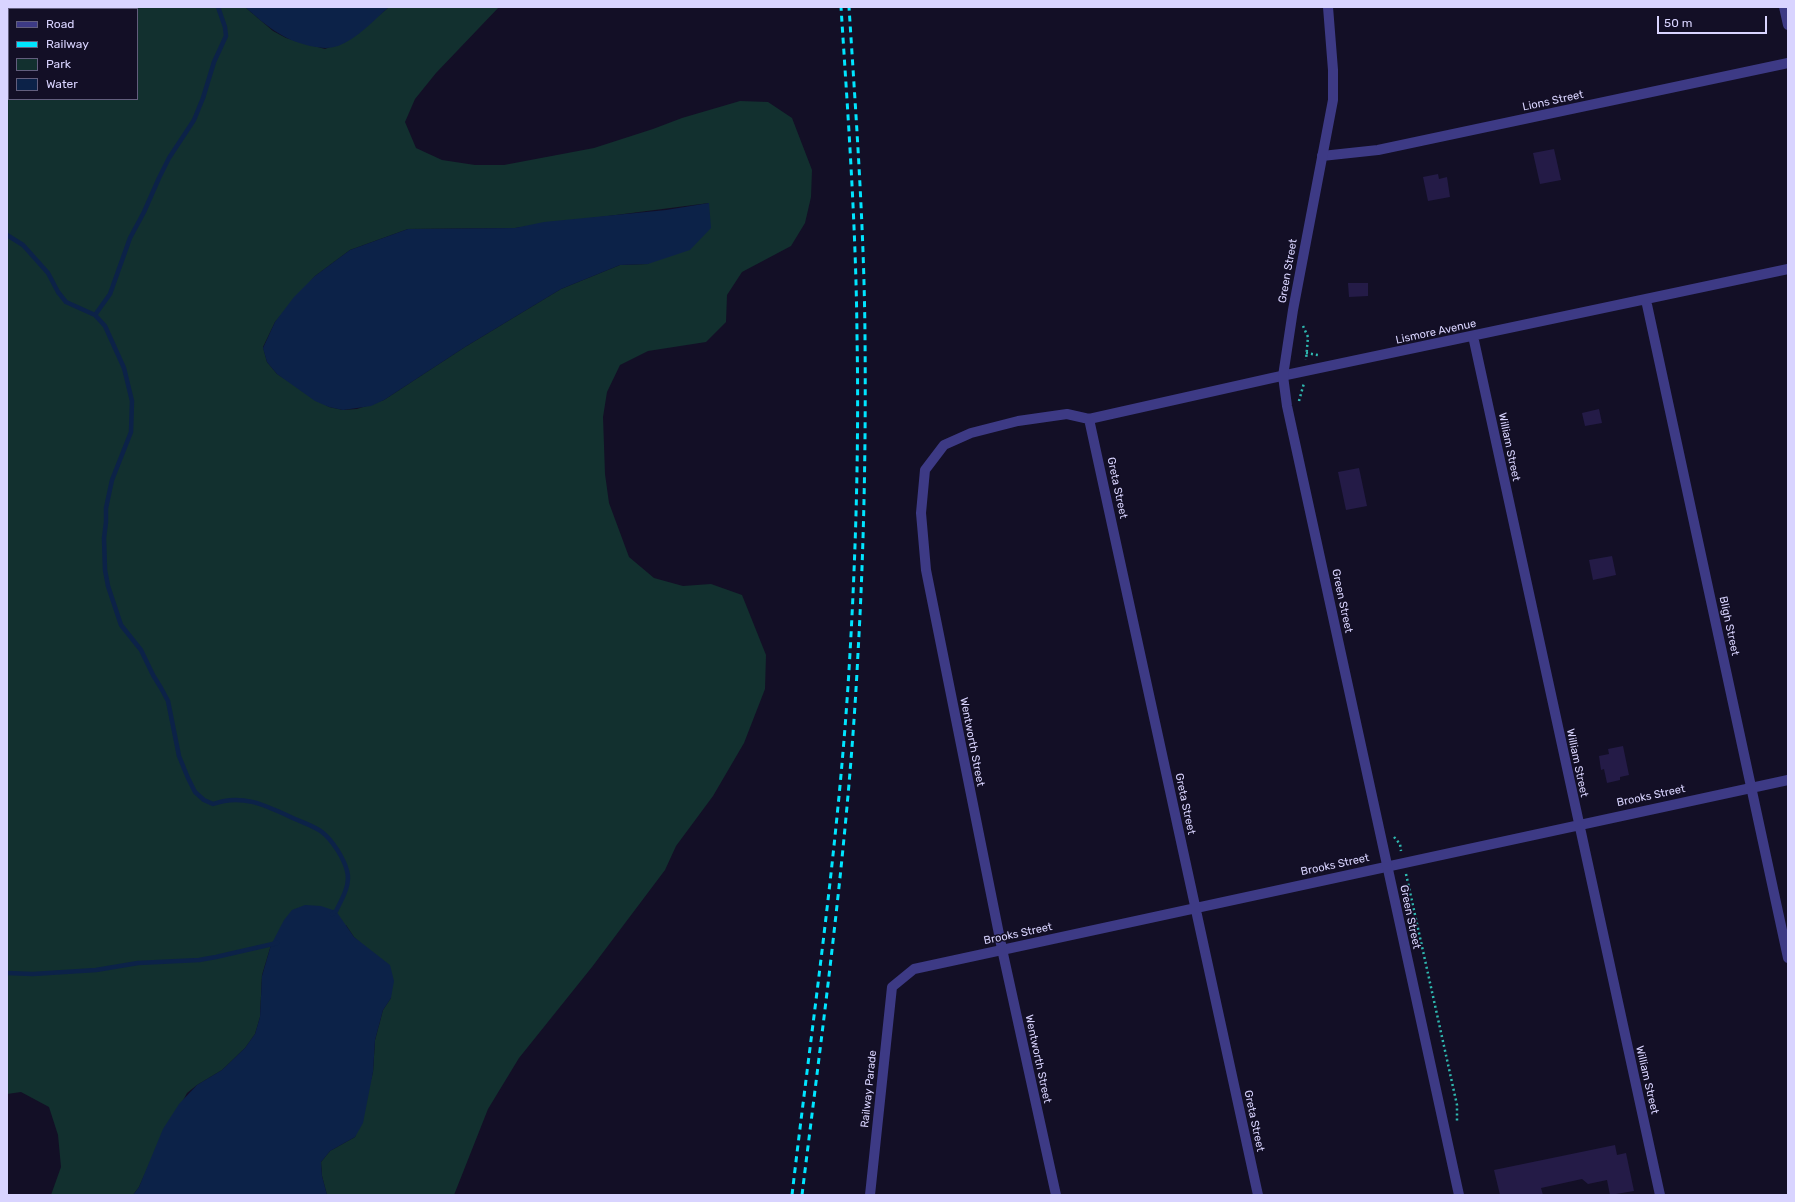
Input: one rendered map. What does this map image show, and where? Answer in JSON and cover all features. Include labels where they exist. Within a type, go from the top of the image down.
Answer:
[{"type":"street","name":"Green Street","points":[[1328,7],[1333,70],[1333,100],[1293,310],[1283,376],[1288,406],[1386,866],[1459,1195]]},
{"type":"street","points":[[1784,7],[1788,26]]},
{"type":"street","name":"Lions Street","points":[[1322,156],[1378,150],[1788,63]]},
{"type":"street","name":"Lismore Avenue","points":[[1090,419],[1283,376],[1788,269]]},
{"type":"street","name":"Bligh Street","points":[[1646,300],[1788,958]]},
{"type":"street","name":"William Street","points":[[1473,336],[1578,824],[1660,1195]]},
{"type":"street","name":"Wentworth Street","points":[[1056,1195],[1002,949],[926,570],[921,513],[925,470],[944,445],[971,433],[1018,421],[1067,414],[1090,419]]},
{"type":"street","name":"Greta Street","points":[[1090,419],[1258,1195]]},
{"type":"street","name":"Brooks Street","points":[[892,987],[914,969],[1578,824],[1788,780]]},
{"type":"street","name":"Railway Parade","points":[[870,1195],[892,987]]},
{"type":"path","points":[[1407,877],[1457,1105],[1459,1131]]},
{"type":"green space","points":[[7,7],[245,7],[273,31],[286,38],[325,49],[353,37],[389,7],[499,7],[436,73],[415,99],[405,122],[416,148],[442,160],[475,165],[504,165],[594,148],[682,118],[740,101],[768,102],[792,118],[812,170],[811,197],[805,223],[791,246],[742,272],[727,295],[726,322],[706,342],[648,351],[620,365],[607,392],[603,417],[605,474],[609,503],[629,557],[654,578],[683,586],[711,584],[742,595],[766,655],[765,689],[744,743],[713,796],[676,846],[665,870],[592,967],[519,1058],[488,1109],[454,1195],[327,1195],[322,1176],[321,1162],[330,1151],[355,1137],[373,1072],[375,1040],[383,1010],[391,998],[365,947],[354,937],[346,925],[271,945],[262,975],[260,1017],[255,1034],[245,1048],[222,1070],[187,1093],[152,1158],[139,1187],[133,1195],[51,1195],[61,1167],[58,1135],[49,1107],[21,1092],[7,1094]],"holes":[[[709,203],[648,264],[620,265],[561,289],[465,347],[384,400],[357,409],[343,410],[329,407],[277,374],[267,362],[263,347],[275,322],[315,276],[350,250],[408,229],[515,228]]]},
{"type":"water","points":[[245,7],[389,7],[352,39],[338,46],[324,48],[310,46],[282,36]]},
{"type":"water","points":[[709,203],[711,228],[690,250],[648,264],[620,265],[561,289],[465,347],[384,400],[371,406],[343,410],[329,407],[315,401],[277,374],[267,362],[263,348],[275,322],[294,297],[315,276],[350,250],[408,229],[515,228],[544,222],[666,210]]},
{"type":"water","points":[[305,905],[321,906],[336,911],[354,937],[390,965],[394,981],[391,998],[383,1010],[375,1040],[373,1072],[363,1123],[355,1137],[330,1151],[321,1162],[322,1176],[327,1195],[133,1195],[139,1187],[163,1129],[179,1104],[197,1085],[222,1070],[245,1048],[255,1034],[260,1017],[262,976],[271,945],[284,920],[292,910]]},
{"type":"building","points":[[1554,149],[1561,180],[1540,184],[1533,153]]},
{"type":"building","points":[[1438,174],[1439,179],[1447,177],[1450,197],[1428,201],[1423,177]]},
{"type":"building","points":[[1348,283],[1368,283],[1368,296],[1349,297]]},
{"type":"building","points":[[1599,409],[1602,423],[1585,426],[1582,413]]},
{"type":"building","points":[[1359,468],[1367,506],[1346,510],[1338,472]]},
{"type":"building","points":[[1612,556],[1616,575],[1593,580],[1589,560]]},
{"type":"building","points":[[1623,746],[1629,775],[1620,777],[1620,780],[1607,783],[1604,769],[1601,770],[1599,756],[1609,754],[1608,749]]},
{"type":"building","points":[[1615,1145],[1617,1155],[1626,1153],[1634,1191],[1610,1195],[1607,1180],[1588,1184],[1582,1179],[1541,1188],[1543,1195],[1500,1195],[1494,1170]]},
{"type":"waterway","points":[[95,315],[110,294],[130,238],[169,158],[194,120],[203,98],[214,62],[226,36],[225,27],[218,7]]},
{"type":"waterway","points":[[7,235],[23,245],[48,273],[58,292],[66,302],[95,315],[105,326],[124,368],[132,401],[131,432],[112,480],[106,508],[104,538],[105,570],[108,586],[121,625],[141,650],[168,701],[179,756],[188,778],[195,792],[204,800],[213,804],[235,800],[255,802],[312,826],[326,835],[334,844],[340,855],[348,876],[347,886],[343,896],[336,911],[332,914]]},
{"type":"waterway","points":[[7,973],[33,974],[96,970],[138,963],[199,960],[277,943]]},
{"type":"railway","points":[[792,1195],[840,789],[854,574],[858,376],[855,254],[841,7]]},
{"type":"railway","points":[[802,1195],[835,925],[849,789],[862,574],[865,336],[859,171],[849,7]]}]
